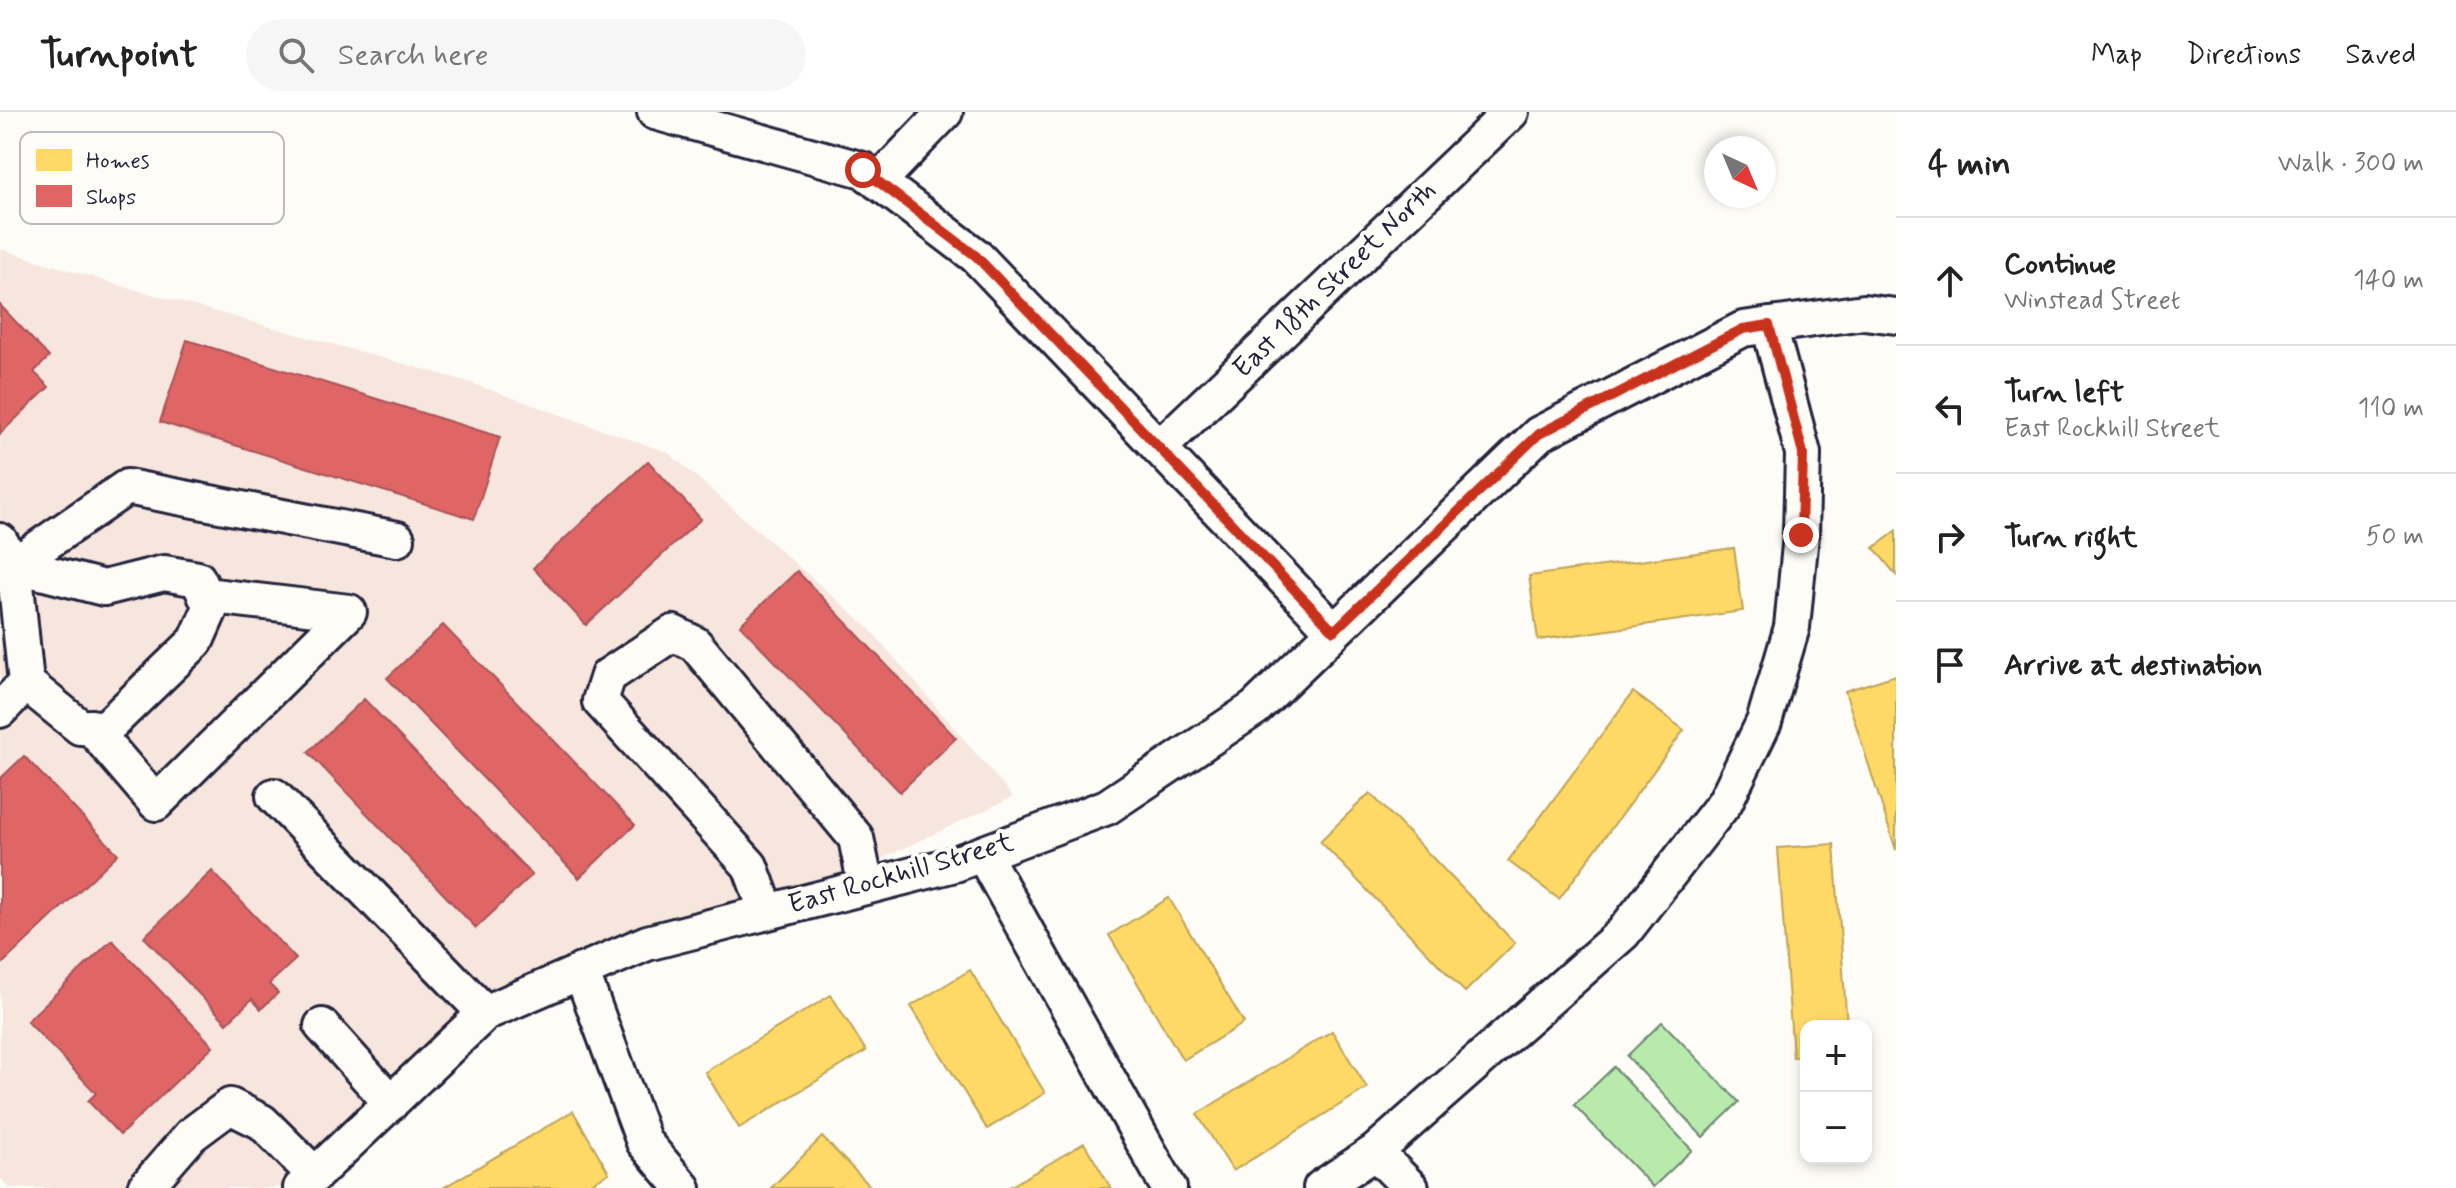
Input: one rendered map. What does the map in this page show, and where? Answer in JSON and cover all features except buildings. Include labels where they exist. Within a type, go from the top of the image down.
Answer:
[{"type":"street","points":[[655,112],[863,170],[976,256],[1334,631]]},
{"type":"street","points":[[878,182],[945,112]]},
{"type":"street","name":"East 18th Street North","points":[[1159,448],[1511,112]]},
{"type":"street","name":"East Rockhill Street","points":[[308,1181],[485,1013],[647,943],[955,864],[1107,807],[1255,708],[1539,434],[1743,329],[1864,312],[1896,316]]},
{"type":"street","points":[[1321,1188],[1375,1152],[1623,933],[1725,802],[1764,722],[1792,627],[1801,535],[1803,453],[1769,325]]},
{"type":"street","points":[[5,561],[127,487],[397,539]]},
{"type":"street","points":[[5,561],[104,588],[164,573],[198,579],[211,607],[196,641],[106,728],[80,727],[26,683],[5,561]]},
{"type":"street","points":[[91,727],[156,803],[349,612],[205,595]]},
{"type":"street","points":[[767,912],[750,866],[600,701],[608,676],[673,633],[695,644],[856,838],[866,887]]},
{"type":"street","points":[[0,710],[26,683]]},
{"type":"street","points":[[274,796],[485,1013]]},
{"type":"street","points":[[983,854],[1169,1188]]},
{"type":"street","points":[[581,971],[644,1142],[683,1188]]},
{"type":"street","points":[[322,1026],[391,1103]]},
{"type":"street","points":[[145,1188],[191,1135],[230,1106],[262,1122],[308,1181]]},
{"type":"street","points":[[1375,1152],[1411,1188]]},
{"type":"shaded area","points":[[0,249],[462,380],[669,453],[870,629],[1013,797],[767,912],[485,1013],[304,1188],[10,1188],[0,1178]]},
{"type":"green space","points":[[1662,1022],[1739,1102],[1703,1137],[1627,1056]]},
{"type":"green space","points":[[1614,1067],[1692,1150],[1653,1187],[1574,1105]]},
{"type":"route","points":[[863,170],[976,256],[1334,631],[1539,434],[1743,329],[1769,325],[1803,453],[1801,535]]}]
